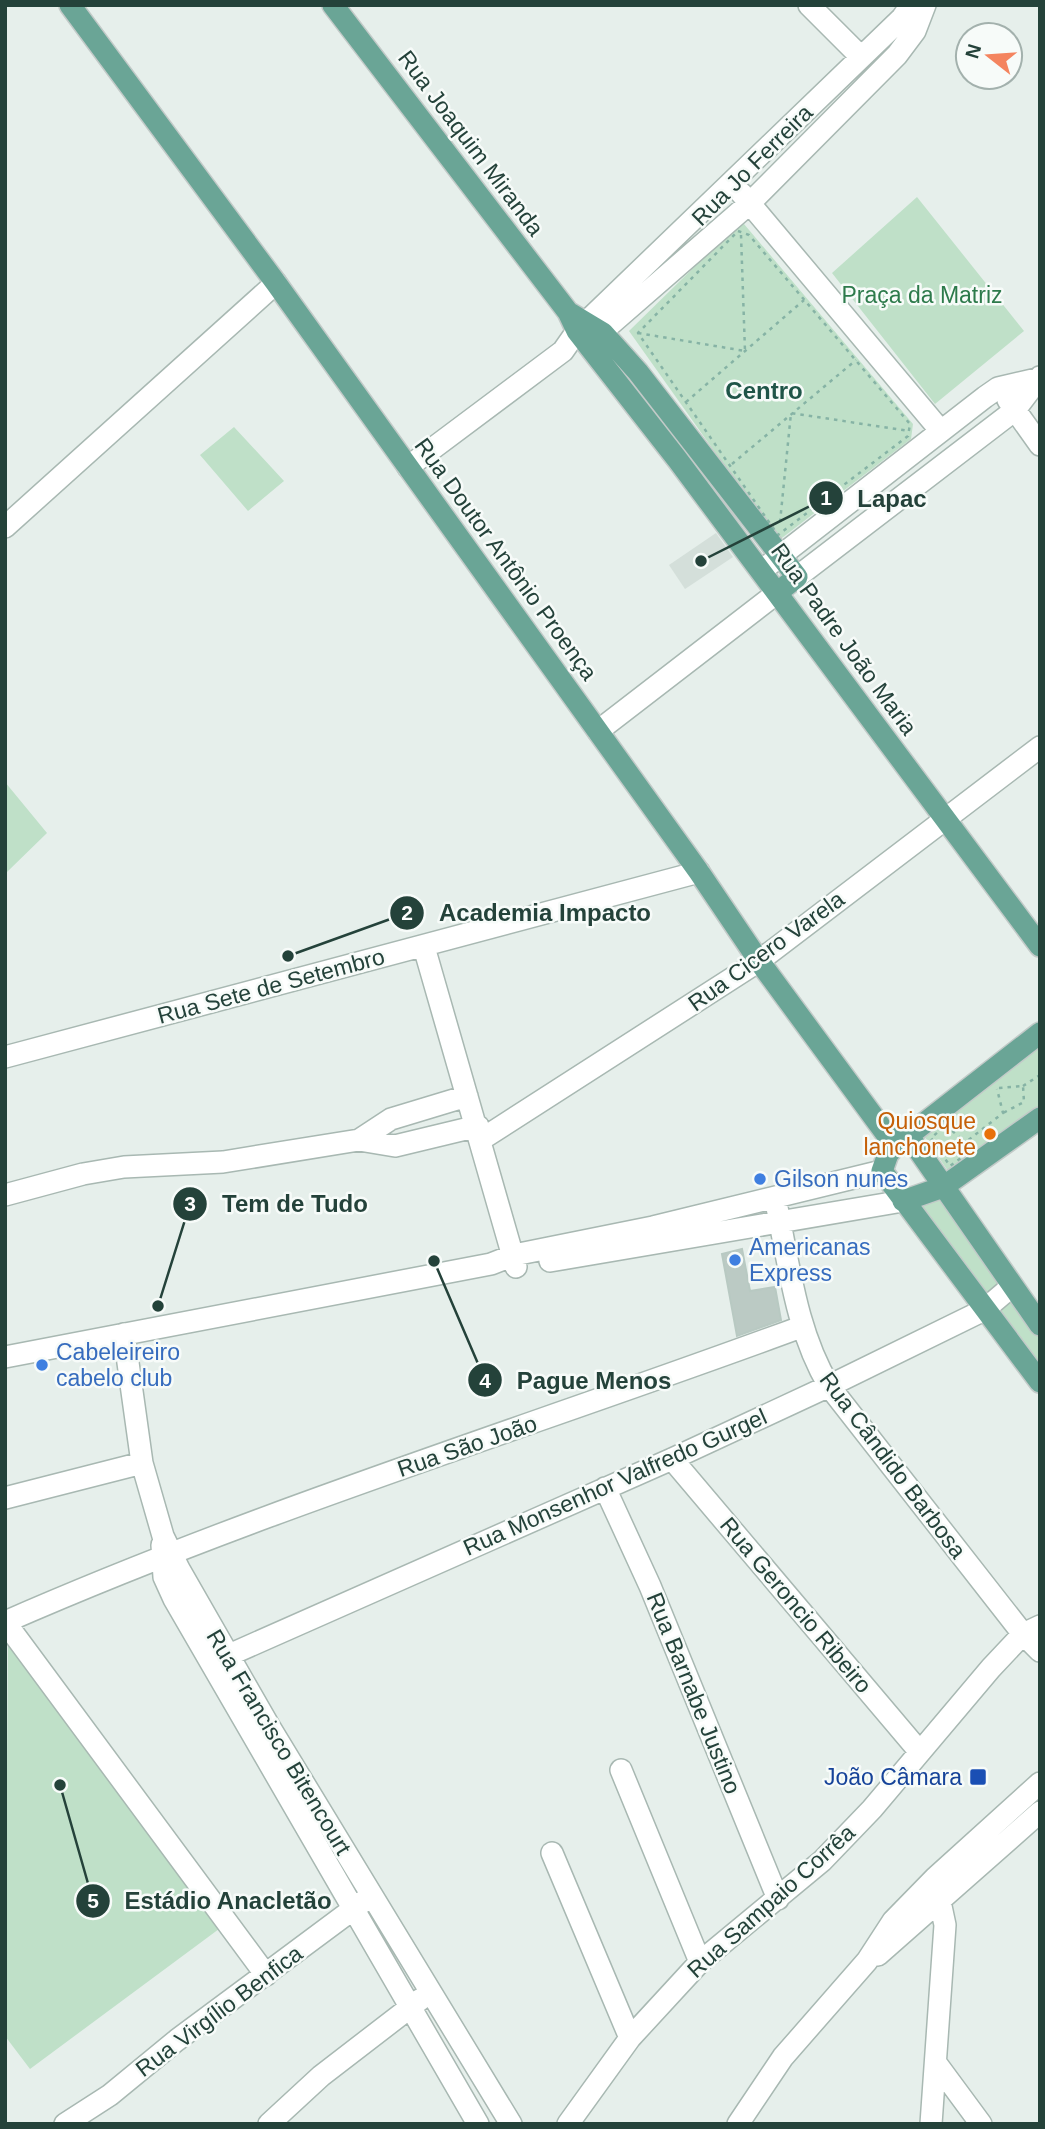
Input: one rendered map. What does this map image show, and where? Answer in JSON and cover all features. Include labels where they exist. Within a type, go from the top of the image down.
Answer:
[{"type":"main road","name":"Rua Doutor Antônio Proença","points":[[69,5],[276,283],[699,872],[759,961],[902,1141],[943,1187]]},
{"type":"main road","name":"Rua Joaquim Miranda","points":[[333,5],[585,329],[638,372],[686,452]]},
{"type":"main road","points":[[686,452],[779,546],[797,577],[778,593]]},
{"type":"main road","name":"Rua Padre João Maria","points":[[686,452],[761,571],[1040,946]]},
{"type":"main road","points":[[1040,1033],[902,1141],[888,1154],[882,1171],[1040,1382]]},
{"type":"main road","points":[[903,1201],[943,1187],[1040,1118]]},
{"type":"main road","points":[[943,1187],[1040,1325]]},
{"type":"street","points":[[808,5],[861,57]]},
{"type":"street","name":"Rua Jo Ferreira","points":[[585,329],[902,18],[911,5]]},
{"type":"street","points":[[408,467],[563,351],[585,329],[750,203],[897,55],[915,31],[925,5]]},
{"type":"street","points":[[734,184],[926,433],[945,463]]},
{"type":"street","points":[[5,527],[276,283]]},
{"type":"street","points":[[761,571],[779,546],[830,515],[926,433],[966,412],[998,388],[1039,378]]},
{"type":"street","points":[[797,577],[1015,410],[1039,378]]},
{"type":"street","points":[[998,388],[1040,445]]},
{"type":"street","points":[[966,412],[983,435]]},
{"type":"street","points":[[830,515],[847,539]]},
{"type":"street","points":[[598,731],[778,593]]},
{"type":"street","name":"Rua Cicero Varela","points":[[359,1140],[395,1146],[480,1132],[759,961],[943,818],[1040,747]]},
{"type":"street","name":"Rua Sete de Setembro","points":[[5,1057],[699,872]]},
{"type":"street","points":[[424,947],[480,1132],[515,1261]]},
{"type":"street","points":[[5,1195],[110,1169],[223,1162],[359,1140],[391,1119],[467,1096]]},
{"type":"street","points":[[654,1235],[775,1198],[882,1171]]},
{"type":"street","name":"Rua Cândido Barbosa","points":[[775,1198],[801,1327],[814,1361],[829,1386],[1031,1630],[1040,1651]]},
{"type":"street","points":[[5,1357],[654,1235],[780,1222],[903,1201]]},
{"type":"street","name":"Rua Monsenhor Valfredo Gurgel","points":[[219,1659],[672,1459],[829,1386],[984,1310],[1011,1287]]},
{"type":"street","name":"Rua São João","points":[[5,1622],[165,1548],[801,1327]]},
{"type":"street","name":"Rua Francisco Bitencourt","points":[[124,1334],[142,1463],[165,1548],[164,1577],[174,1599],[219,1659],[372,1896],[511,2124]]},
{"type":"street","name":"Rua Geroncio Ribeiro","points":[[672,1459],[919,1751]]},
{"type":"street","points":[[5,1498],[142,1463]]},
{"type":"street","name":"Rua Barnabe Justino","points":[[605,1488],[655,1599],[778,1899]]},
{"type":"street","points":[[5,1622],[266,1975]]},
{"type":"street","name":"Rua Sampaio Corrêa","points":[[568,2124],[630,2038],[700,1962],[830,1853],[919,1751],[1031,1630]]},
{"type":"street","name":"Rua Francisco Bitencourt","points":[[219,1659],[353,1910],[478,2124]]},
{"type":"street","points":[[621,1770],[700,1962]]},
{"type":"street","points":[[738,2124],[783,2057],[867,1961],[893,1921],[935,1878],[1040,1783]]},
{"type":"street","points":[[867,1961],[886,1951],[1040,1812]]},
{"type":"street","points":[[552,1853],[630,2038]]},
{"type":"street","points":[[931,2124],[945,1925],[942,1900],[935,1878]]},
{"type":"street","name":"Rua Virgílio Benfica","points":[[65,2124],[110,2095],[372,1896]]},
{"type":"street","points":[[269,2124],[321,2076],[431,1992]]},
{"type":"street","points":[[936,2063],[981,2124]]},
{"type":"path","points":[[638,333],[738,231],[749,234],[910,424],[926,433]]},
{"type":"path","points":[[741,232],[744,351]]},
{"type":"path","points":[[686,402],[804,300]]},
{"type":"path","points":[[638,333],[730,466],[779,546]]},
{"type":"path","points":[[638,333],[744,351]]},
{"type":"path","points":[[730,466],[856,360]]},
{"type":"path","points":[[791,413],[926,433]]},
{"type":"path","points":[[779,546],[791,413]]},
{"type":"path","points":[[779,546],[908,436],[926,433]]},
{"type":"path","points":[[987,1096],[997,1089],[1023,1086],[1040,1075]]},
{"type":"path","points":[[962,1146],[1003,1113],[1024,1102],[1023,1086]]},
{"type":"path","points":[[997,1089],[1003,1113]]},
{"type":"path","points":[[947,1125],[959,1137],[962,1146],[965,1155],[950,1166],[931,1138],[947,1125]]},
{"type":"shaded area","points":[[716,533],[733,557],[685,589],[669,565]]},
{"type":"green space","name":"Praça da Matriz","points":[[917,197],[1024,331],[935,404],[832,273]]},
{"type":"green space","points":[[744,224],[913,424],[911,439],[778,541],[629,331],[734,228]]},
{"type":"green space","points":[[234,427],[284,481],[248,511],[200,455]]},
{"type":"green space","points":[[5,782],[47,833],[7,872],[5,870]]},
{"type":"green space","points":[[1040,1047],[1040,1106],[950,1174],[924,1136]]},
{"type":"green space","points":[[938,1199],[1040,1333],[1040,1368],[915,1206]]},
{"type":"green space","points":[[8,1640],[219,1929],[30,2069],[5,2036]]},
{"type":"building","points":[[742,1249],[750,1291],[775,1287],[781,1320],[737,1336],[722,1254]]},
{"type":"place","name":"Lapac","points":[[701,561]]},
{"type":"place","name":"Academia Impacto","points":[[288,956]]},
{"type":"place","name":"Quiosque lanchonete","points":[[990,1134]]},
{"type":"place","name":"Gilson nunes","points":[[760,1179]]},
{"type":"place","name":"Americanas Express","points":[[735,1260]]},
{"type":"place","name":"Pague Menos","points":[[434,1261]]},
{"type":"place","name":"Tem de Tudo","points":[[158,1306]]},
{"type":"place","name":"Cabeleireiro cabelo club","points":[[42,1365]]},
{"type":"place","name":"João Câmara","points":[[978,1777]]},
{"type":"place","name":"Estádio Anacletão","points":[[60,1785]]},
{"type":"district","name":"Centro","points":[[764,391]]}]
